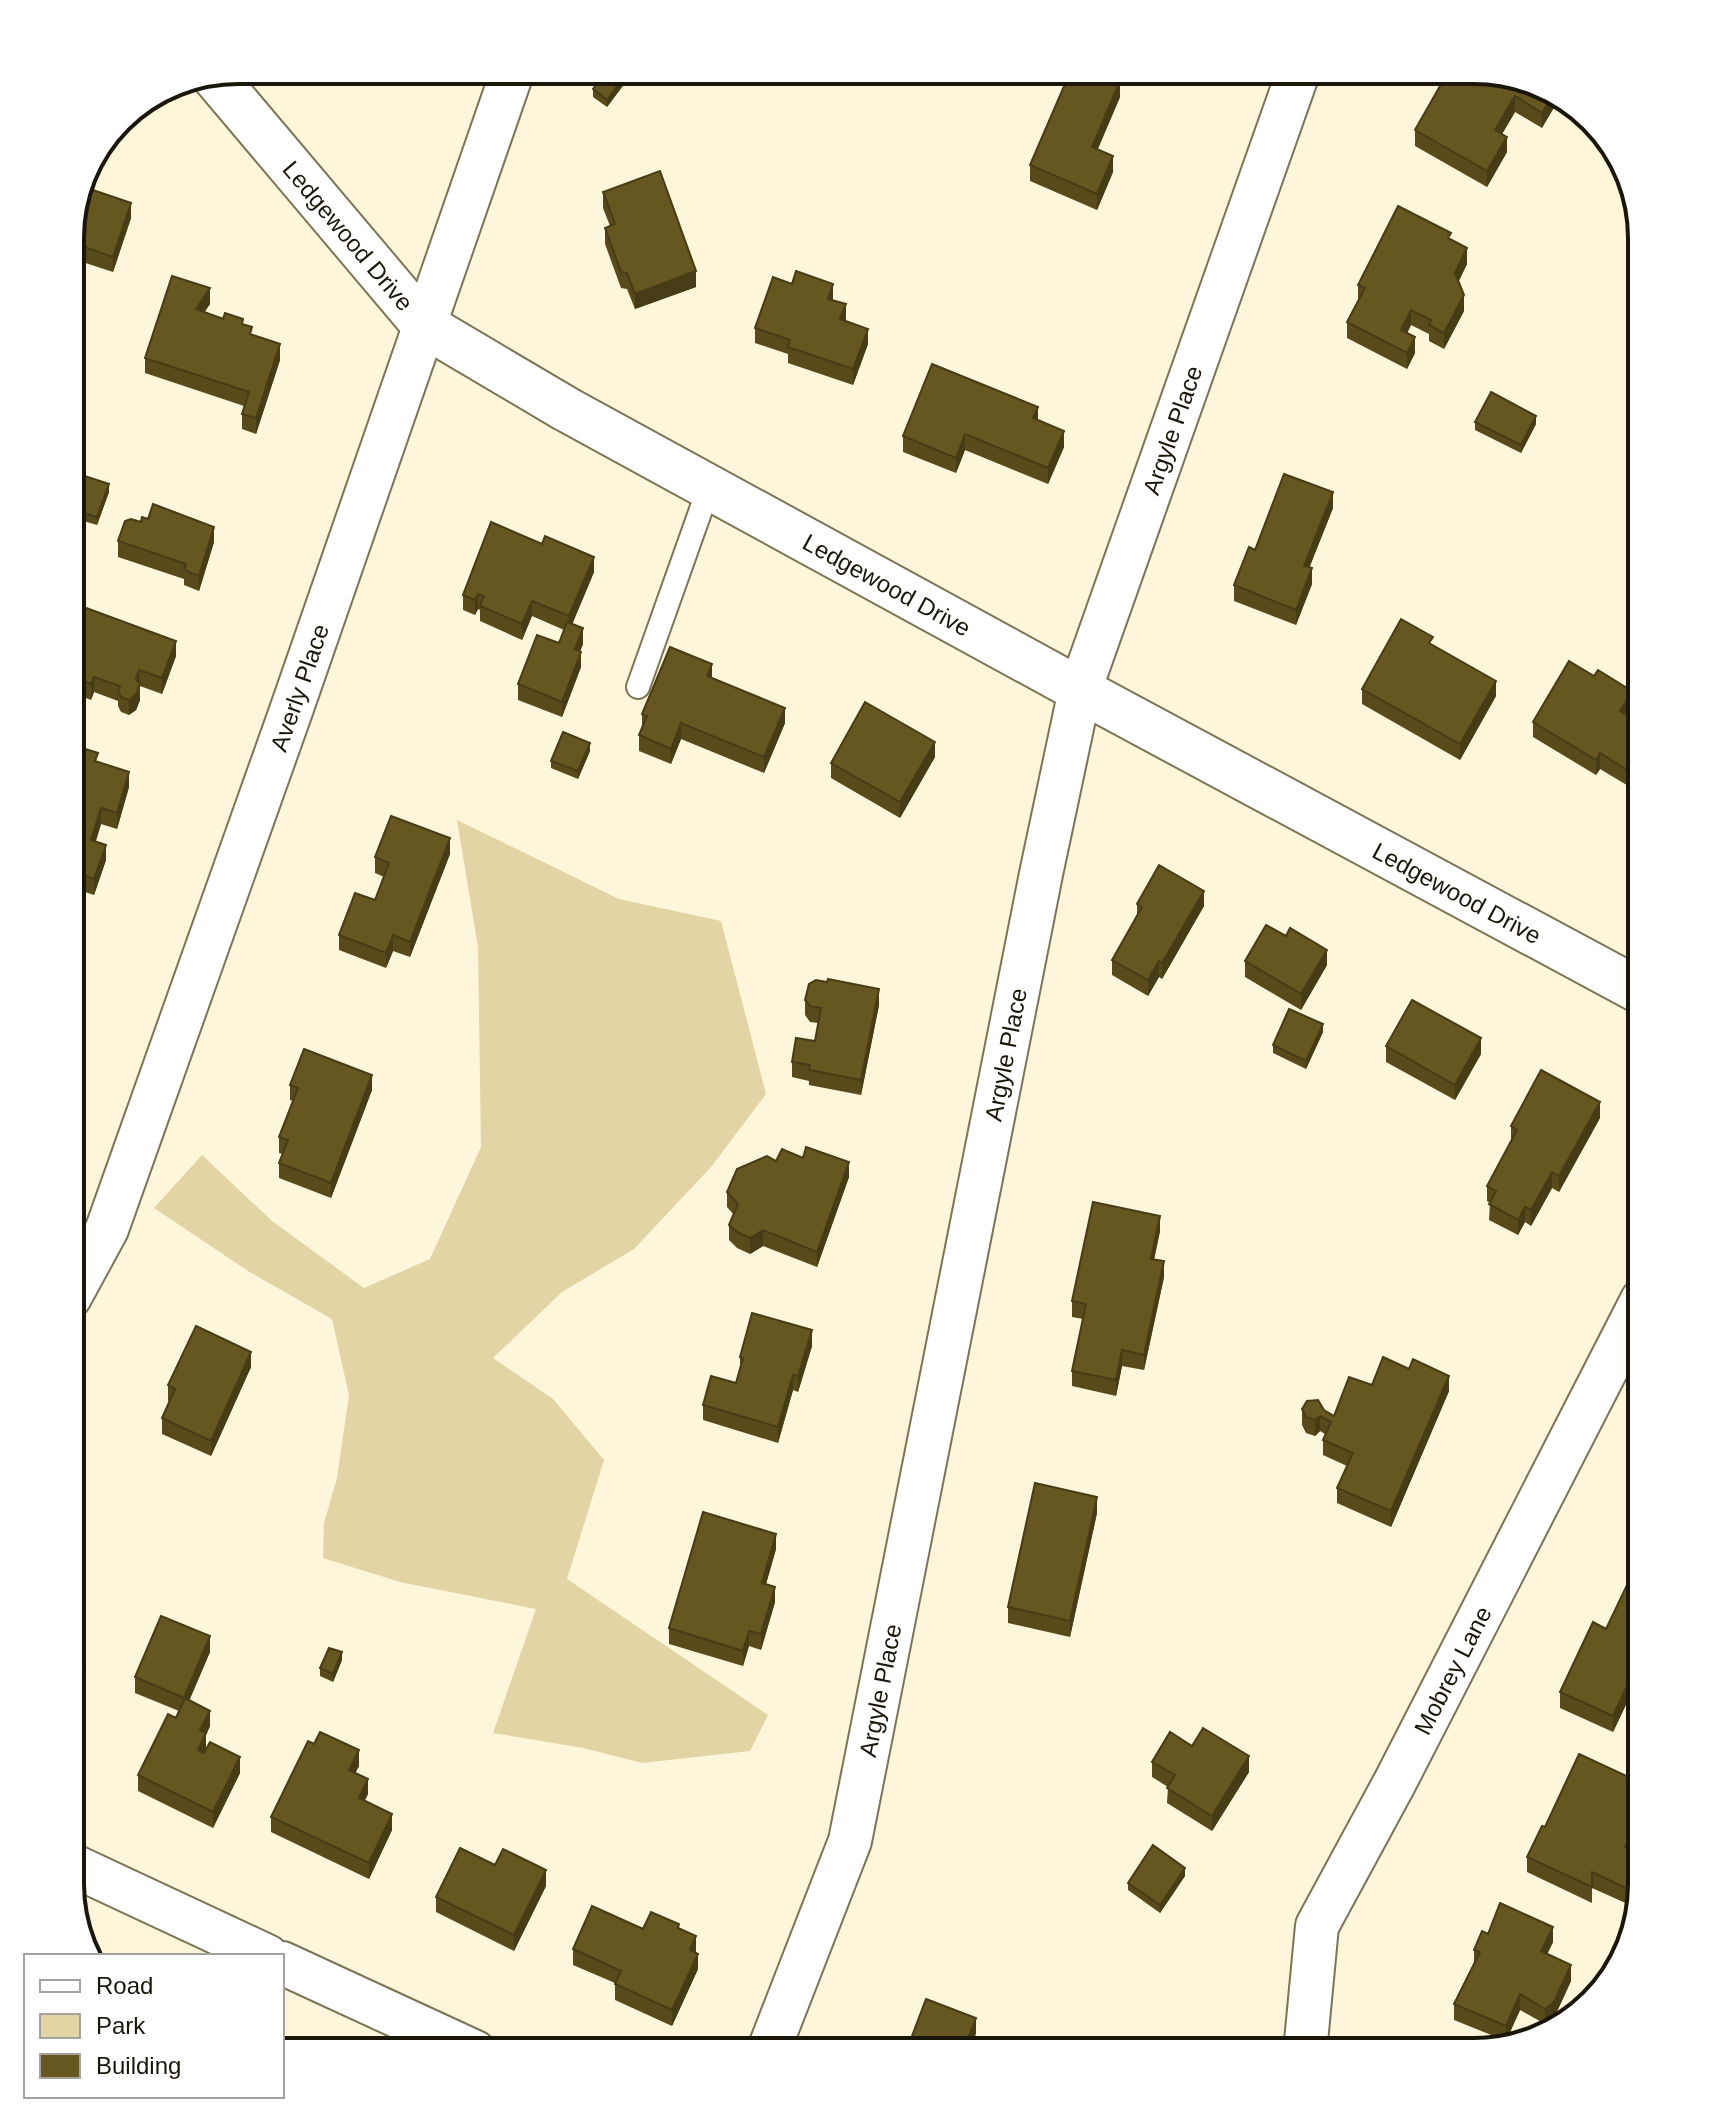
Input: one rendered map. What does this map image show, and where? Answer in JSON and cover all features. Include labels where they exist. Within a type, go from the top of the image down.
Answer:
[{"type":"street","name":"Averly Place","points":[[84,1270],[112,1215],[508,84]]},
{"type":"street","name":"Argyle Place","points":[[773,2038],[850,1841],[1080,690],[1294,84]]},
{"type":"street","name":"Ledgewood Drive","points":[[221,85],[424,325],[566,409],[1628,984]]},
{"type":"street","name":"Mobrey Lane","points":[[1306,2038],[1317,1926],[1402,1768],[1628,1327]]},
{"type":"street","points":[[84,1871],[263,1954]]},
{"type":"street","points":[[284,1964],[445,2038]]},
{"type":"lane","points":[[638,687],[709,487]]},
{"type":"green space","points":[[457,820],[619,899],[721,921],[766,1094],[711,1167],[634,1249],[562,1292],[493,1358],[553,1399],[604,1460],[567,1579],[768,1715],[750,1751],[642,1763],[583,1748],[493,1733],[536,1609],[400,1582],[323,1558],[324,1523],[337,1478],[349,1395],[332,1319],[248,1271],[154,1208],[202,1155],[272,1221],[364,1288],[430,1259],[481,1147],[478,947]]},
{"type":"building","points":[[596,84],[619,84],[607,100],[593,89]]},
{"type":"building","points":[[1065,84],[1119,84],[1092,147],[1113,156],[1097,194],[1030,165]]},
{"type":"building","points":[[1441,84],[1494,85],[1514,89],[1548,103],[1542,113],[1515,96],[1495,130],[1507,137],[1487,171],[1415,130]]},
{"type":"building","points":[[660,171],[696,271],[635,294],[627,273],[621,272],[605,228],[615,224],[603,192]]},
{"type":"building","points":[[92,190],[131,203],[113,257],[84,247],[85,218]]},
{"type":"building","points":[[1398,206],[1451,233],[1448,238],[1467,248],[1455,273],[1464,295],[1444,333],[1429,325],[1431,320],[1411,310],[1401,330],[1415,337],[1407,353],[1347,322],[1365,288],[1358,285]]},
{"type":"building","points":[[796,271],[833,284],[828,299],[846,304],[840,319],[868,329],[853,369],[788,347],[790,340],[755,328],[773,277],[792,284]]},
{"type":"building","points":[[172,276],[210,288],[196,309],[223,319],[225,313],[243,319],[242,324],[252,327],[250,334],[280,344],[256,418],[242,414],[249,392],[145,358]]},
{"type":"building","points":[[932,364],[1038,407],[1033,418],[1064,431],[1048,468],[965,434],[956,458],[903,436]]},
{"type":"building","points":[[1491,392],[1536,416],[1521,445],[1475,422]]},
{"type":"building","points":[[1284,474],[1333,492],[1304,566],[1312,568],[1296,610],[1234,585],[1249,547],[1255,550]]},
{"type":"building","points":[[84,476],[109,484],[97,517],[84,513]]},
{"type":"building","points":[[153,504],[214,527],[199,576],[184,570],[186,564],[118,541],[125,521],[141,522],[142,517],[148,519]]},
{"type":"building","points":[[491,522],[542,544],[545,536],[594,557],[569,616],[532,601],[522,624],[480,606],[484,596],[478,594],[475,600],[463,595]]},
{"type":"building","points":[[84,607],[176,641],[162,678],[139,670],[136,679],[140,684],[129,700],[121,697],[118,691],[120,686],[94,677],[91,684],[84,681]]},
{"type":"building","points":[[1401,619],[1433,637],[1429,643],[1496,681],[1460,744],[1362,689]]},
{"type":"building","points":[[567,622],[583,628],[575,649],[581,652],[562,702],[518,684],[537,635],[559,643]]},
{"type":"building","points":[[670,647],[712,664],[707,676],[785,708],[764,757],[681,723],[671,749],[639,735],[647,716],[642,714]]},
{"type":"building","points":[[1569,661],[1594,676],[1598,670],[1628,689],[1628,698],[1620,711],[1628,716],[1628,771],[1600,753],[1596,760],[1533,722]]},
{"type":"building","points":[[865,702],[935,742],[900,802],[831,763]]},
{"type":"building","points":[[563,732],[590,743],[578,771],[551,761]]},
{"type":"building","points":[[84,749],[98,753],[95,761],[129,772],[117,813],[101,808],[91,840],[106,845],[94,879],[84,876]]},
{"type":"building","points":[[391,816],[450,838],[410,942],[393,935],[386,953],[339,935],[355,893],[375,900],[389,863],[375,857]]},
{"type":"building","points":[[1159,865],[1204,891],[1162,963],[1159,961],[1148,980],[1112,960],[1142,907],[1137,904]]},
{"type":"building","points":[[1266,925],[1286,936],[1290,928],[1327,950],[1301,994],[1245,961]]},
{"type":"building","points":[[828,979],[879,989],[861,1080],[809,1070],[810,1065],[792,1062],[796,1038],[815,1041],[821,1008],[810,1006],[805,1000],[809,984],[816,980],[827,982]]},
{"type":"building","points":[[1412,1000],[1481,1038],[1455,1085],[1386,1046]]},
{"type":"building","points":[[1289,1009],[1323,1024],[1306,1061],[1273,1045]]},
{"type":"building","points":[[304,1049],[372,1075],[331,1183],[279,1163],[288,1140],[279,1137],[298,1088],[290,1085]]},
{"type":"building","points":[[1541,1070],[1600,1102],[1559,1176],[1552,1172],[1531,1210],[1525,1207],[1518,1220],[1489,1204],[1496,1191],[1487,1186],[1517,1130],[1511,1126]]},
{"type":"building","points":[[806,1147],[849,1162],[817,1252],[763,1230],[750,1238],[729,1225],[738,1204],[727,1192],[737,1169],[767,1156],[776,1161],[782,1149],[803,1158]]},
{"type":"building","points":[[1093,1202],[1160,1216],[1151,1259],[1164,1261],[1144,1355],[1122,1350],[1116,1380],[1072,1371],[1086,1304],[1072,1301]]},
{"type":"building","points":[[752,1313],[812,1330],[798,1376],[793,1375],[778,1427],[703,1405],[711,1376],[736,1383]]},
{"type":"building","points":[[196,1326],[251,1352],[211,1441],[162,1418],[175,1389],[168,1385]]},
{"type":"building","points":[[1383,1357],[1409,1369],[1413,1359],[1449,1376],[1391,1511],[1337,1488],[1353,1453],[1323,1440],[1331,1422],[1320,1416],[1315,1420],[1306,1417],[1302,1409],[1307,1401],[1318,1400],[1324,1410],[1334,1416],[1349,1377],[1372,1385]]},
{"type":"building","points":[[1035,1483],[1097,1497],[1070,1621],[1008,1607]]},
{"type":"building","points":[[703,1512],[776,1534],[762,1583],[775,1587],[761,1634],[749,1631],[743,1651],[669,1628]]},
{"type":"building","points":[[1628,1585],[1628,1684],[1613,1716],[1560,1692],[1593,1622],[1606,1629]]},
{"type":"building","points":[[161,1616],[210,1636],[184,1698],[135,1677]]},
{"type":"building","points":[[329,1648],[342,1652],[333,1674],[320,1668]]},
{"type":"building","points":[[185,1698],[210,1711],[200,1730],[206,1733],[198,1750],[204,1753],[210,1742],[240,1757],[213,1812],[138,1775],[168,1714],[176,1718]]},
{"type":"building","points":[[1203,1728],[1249,1756],[1212,1816],[1167,1788],[1175,1775],[1152,1762],[1170,1732],[1192,1746]]},
{"type":"building","points":[[320,1732],[359,1750],[349,1770],[368,1779],[359,1798],[392,1814],[369,1863],[271,1817],[308,1741],[314,1744]]},
{"type":"building","points":[[1579,1754],[1628,1777],[1628,1841],[1625,1847],[1628,1848],[1628,1889],[1592,1872],[1592,1887],[1527,1857],[1542,1826],[1545,1827]]},
{"type":"building","points":[[1153,1845],[1185,1868],[1160,1905],[1128,1883]]},
{"type":"building","points":[[460,1848],[495,1865],[503,1849],[546,1870],[514,1935],[436,1897]]},
{"type":"building","points":[[1500,1903],[1553,1927],[1541,1951],[1571,1965],[1554,2002],[1545,2009],[1520,1994],[1506,2026],[1454,2004],[1480,1952],[1474,1950],[1482,1931],[1488,1934]]},
{"type":"building","points":[[592,1906],[643,1929],[651,1912],[679,1924],[678,1928],[696,1936],[690,1950],[698,1954],[672,2010],[615,1984],[621,1971],[573,1949]]},
{"type":"building","points":[[926,1999],[976,2018],[968,2038],[911,2038]]}]
